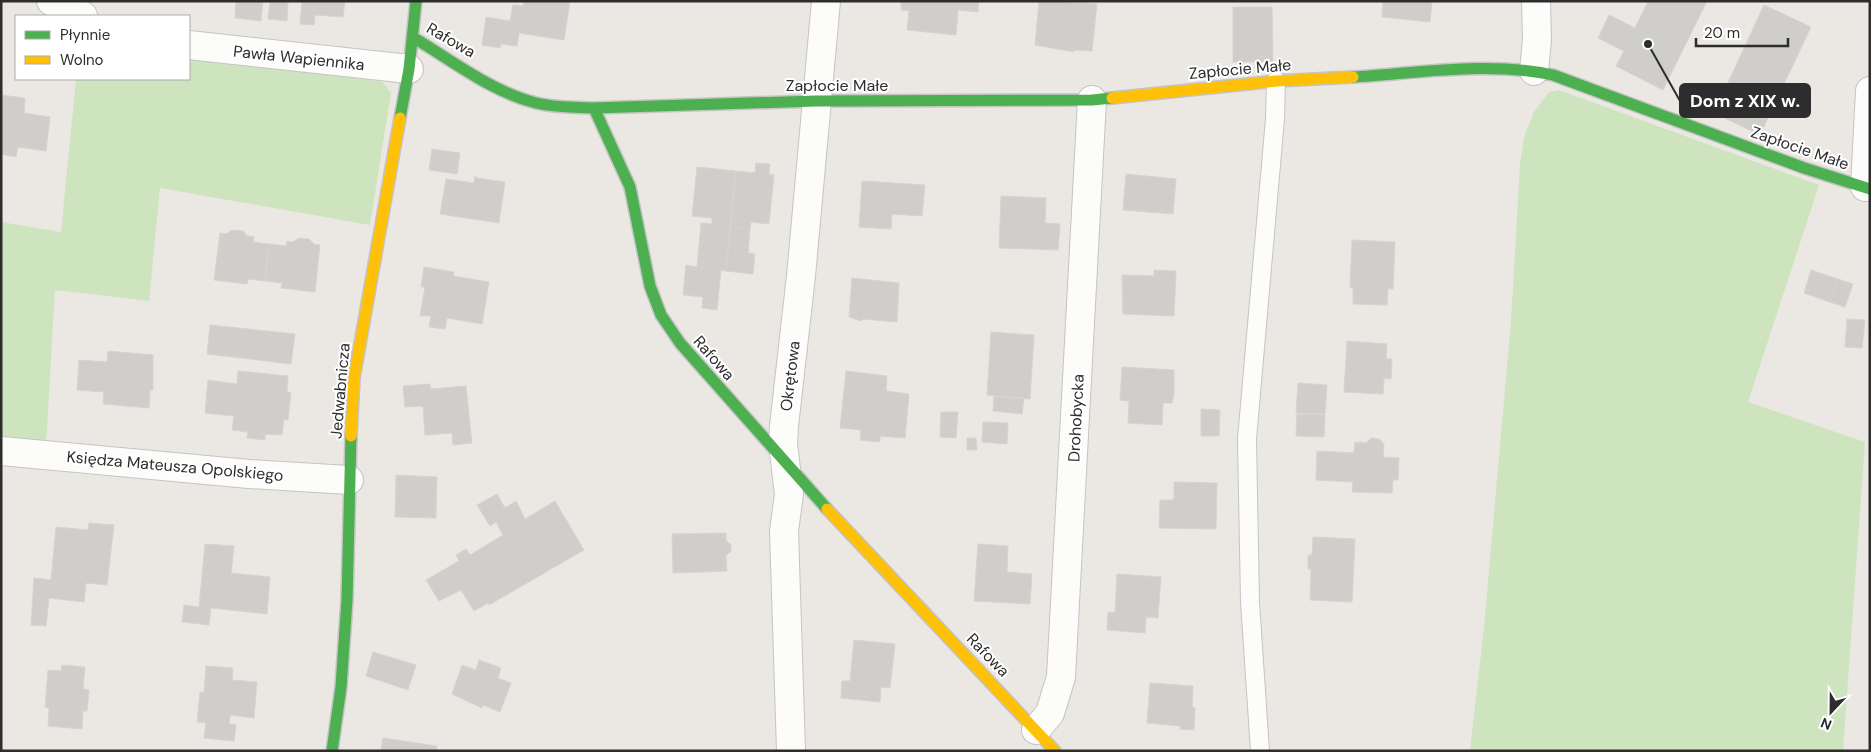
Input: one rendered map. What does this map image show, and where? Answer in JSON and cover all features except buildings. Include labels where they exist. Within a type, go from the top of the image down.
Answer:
[{"type":"street","points":[[51,1],[80,15]]},
{"type":"street","name":"Rafowa","points":[[416,1],[414,38],[506,90],[528,100],[551,106],[594,108],[630,186],[650,286],[661,314],[680,343],[786,466],[1055,751]]},
{"type":"street","name":"Okrętowa","points":[[791,751],[784,532],[789,494],[784,426],[801,276],[815,101],[826,1]]},
{"type":"street","points":[[1534,71],[1537,40],[1536,1]]},
{"type":"street","name":"Jedwabnicza","points":[[332,751],[341,687],[347,600],[349,480],[354,378],[414,38]]},
{"type":"street","name":"Pawła Wapiennika","points":[[190,45],[409,69]]},
{"type":"street","name":"Zapłocie Małe","points":[[594,108],[815,101],[1092,100],[1276,82],[1485,68],[1534,71],[1554,75],[1804,168],[1867,188]]},
{"type":"street","points":[[1867,188],[1870,91]]},
{"type":"street","name":"Drohobycka","points":[[1036,730],[1050,713],[1061,677],[1092,100]]},
{"type":"street","name":"Księdza Mateusza Opolskiego","points":[[1,451],[249,474],[349,480]]},
{"type":"lane","points":[[1260,751],[1250,602],[1247,440],[1275,119],[1276,82]]},
{"type":"green space","points":[[190,55],[383,82],[391,93],[370,225],[160,188],[149,301],[55,290],[46,446],[1,443],[1,222],[61,232],[76,80],[190,80]]},
{"type":"green space","points":[[1559,90],[1819,185],[1748,402],[1865,442],[1843,751],[1470,751],[1484,627],[1511,321],[1520,164],[1524,137],[1534,112],[1549,92]]},
{"type":"traffic: fast","points":[[400,118],[409,69],[416,1]]},
{"type":"traffic: fast","points":[[414,38],[488,84],[520,98],[551,106],[594,108],[630,187],[650,286],[661,315],[680,343],[827,509]]},
{"type":"traffic: fast","points":[[1353,77],[1479,68],[1529,71],[1553,75],[1804,168],[1870,189]]},
{"type":"traffic: fast","points":[[594,108],[815,101],[1092,100],[1112,98]]},
{"type":"traffic: fast","points":[[332,751],[341,687],[347,600],[351,436]]},
{"type":"traffic: slow","points":[[1112,98],[1276,81],[1353,77]]},
{"type":"traffic: slow","points":[[351,436],[354,378],[400,118]]},
{"type":"traffic: slow","points":[[827,509],[1055,751]]},
{"type":"place","name":"Dom z XIX w.","points":[[1648,44]]}]
